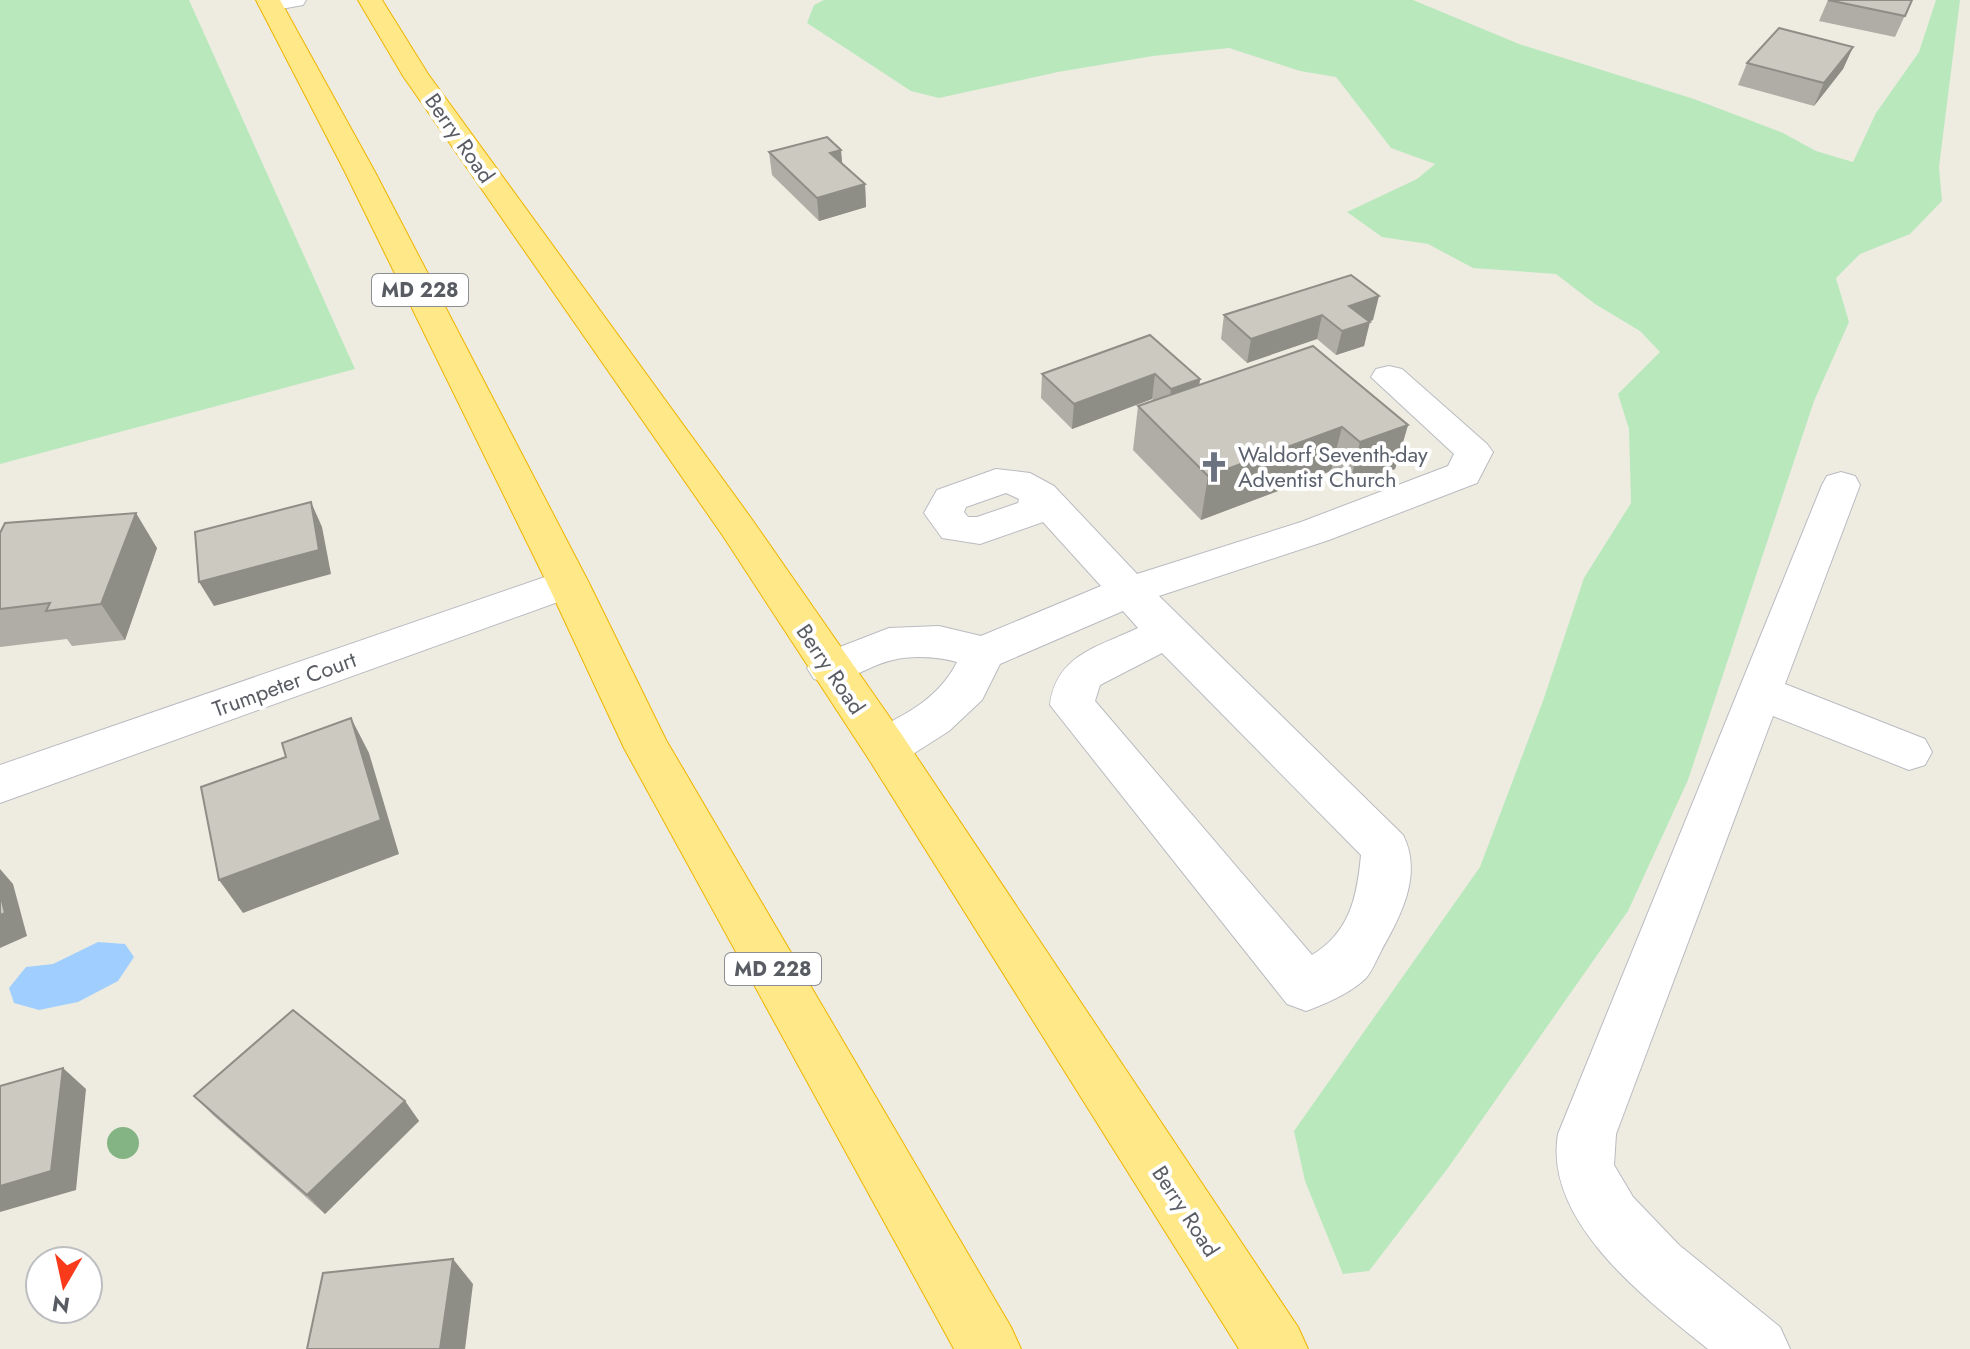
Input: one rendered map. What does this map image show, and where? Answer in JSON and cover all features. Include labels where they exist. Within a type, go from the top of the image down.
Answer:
[{"type":"highway","name":"Berry Road","points":[[370,0],[416,76],[737,527],[829,668],[886,748],[1276,1349]]},
{"type":"highway","name":"MD 228","points":[[277,1],[568,583],[647,748],[989,1349]]},
{"type":"street","points":[[829,668],[889,644],[939,642],[984,653],[1129,591],[1315,531],[1463,474],[1474,452],[1389,377]]},
{"type":"street","points":[[1758,1349],[1636,1247],[1602,1205],[1584,1162],[1587,1134],[1841,485]]},
{"type":"street","points":[[1040,495],[1167,632],[1386,849],[1382,902],[1348,961],[1306,987],[1072,705],[1074,687],[1084,673],[1167,632]]},
{"type":"street","name":"Trumpeter Court","points":[[0,784],[568,583]]},
{"type":"street","points":[[886,748],[933,719],[966,688],[984,653]]},
{"type":"street","points":[[1760,692],[1909,752]]},
{"type":"green space","points":[[0,0],[189,0],[355,369],[0,464]]},
{"type":"green space","points":[[824,0],[1413,0],[1519,44],[1694,99],[1783,133],[1816,151],[1853,162],[1876,113],[1919,52],[1936,0],[1960,0],[1939,167],[1942,201],[1910,234],[1860,254],[1836,278],[1849,322],[1814,401],[1688,780],[1628,911],[1448,1168],[1369,1271],[1343,1274],[1305,1181],[1294,1131],[1480,867],[1543,701],[1584,578],[1631,503],[1629,429],[1618,394],[1660,352],[1640,331],[1595,304],[1556,274],[1473,268],[1428,244],[1382,237],[1347,212],[1417,179],[1435,164],[1391,148],[1336,77],[1300,71],[1229,48],[1153,56],[1058,72],[939,98],[911,91],[807,23],[814,5]]},
{"type":"water","points":[[98,942],[125,944],[134,957],[118,981],[78,1002],[39,1010],[14,1003],[9,988],[26,967],[53,964]]},
{"type":"building","points":[[1828,0],[1912,0],[1905,16]]},
{"type":"building","points":[[1779,28],[1853,47],[1824,83],[1747,63]]},
{"type":"building","points":[[827,137],[841,150],[830,153],[865,184],[817,198],[769,152]]},
{"type":"building","points":[[1351,275],[1379,296],[1349,306],[1370,322],[1342,331],[1322,315],[1251,339],[1224,315]]},
{"type":"building","points":[[1150,335],[1200,379],[1171,389],[1155,374],[1074,404],[1042,374]]},
{"type":"building","points":[[1313,346],[1408,425],[1360,442],[1342,427],[1208,476],[1138,406]]},
{"type":"building","points":[[311,502],[319,550],[199,582],[195,532]]},
{"type":"building","points":[[136,513],[101,604],[46,611],[50,603],[0,609],[0,533],[5,523]]},
{"type":"building","points":[[351,718],[381,820],[219,880],[201,787],[286,757],[282,743]]},
{"type":"building","points":[[0,893],[5,913],[0,915]]},
{"type":"building","points":[[293,1010],[405,1101],[307,1195],[194,1096]]},
{"type":"building","points":[[63,1068],[51,1171],[0,1186],[0,1086]]},
{"type":"building","points":[[453,1259],[440,1349],[307,1349],[323,1273]]},
{"type":"place","name":"Waldorf Seventh-day Adventist Church","points":[[1214,467]]}]
